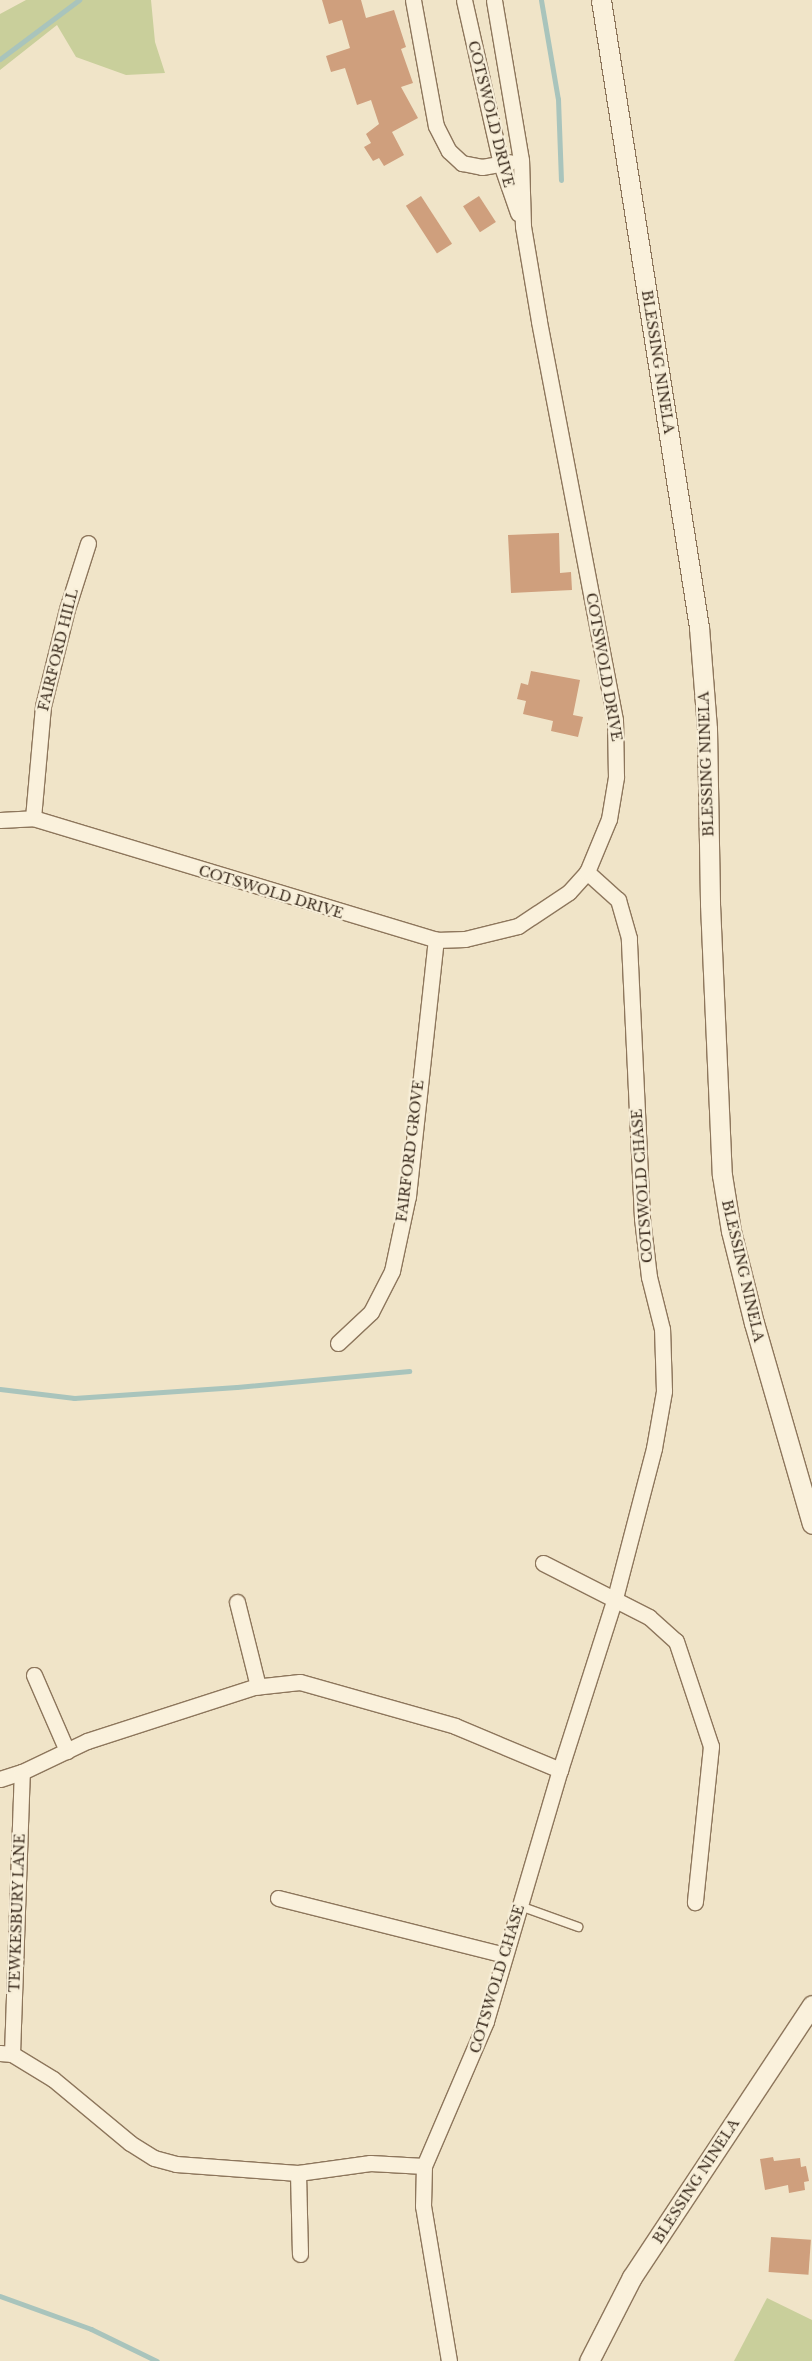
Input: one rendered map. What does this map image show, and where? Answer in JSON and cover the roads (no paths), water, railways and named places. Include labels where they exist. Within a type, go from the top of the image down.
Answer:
[{"type":"street","points":[[414,0],[436,126],[449,151],[462,163],[482,167],[521,160]]},
{"type":"street","name":"COTSWOLD DRIVE","points":[[464,0],[501,164],[523,226]]},
{"type":"street","name":"COTSWOLD DRIVE","points":[[0,820],[33,818],[436,940],[465,939],[518,926],[557,901],[587,872],[609,819],[616,777],[615,720],[523,226],[521,160],[494,0]]},
{"type":"street","name":"BLESSING NINELA","points":[[601,0],[699,627],[707,730],[710,914],[722,1176],[731,1231],[754,1323],[812,1524]]},
{"type":"street","name":"FAIRFORD HILL","points":[[33,818],[42,706],[67,609],[88,543]]},
{"type":"street","name":"COTSWOLD CHASE","points":[[449,2361],[422,2206],[424,2166],[473,2056],[505,1955],[614,1598],[656,1438],[664,1391],[662,1329],[649,1277],[642,1218],[629,938],[618,900],[587,872]]},
{"type":"street","name":"FAIRFORD GROVE","points":[[338,1343],[371,1312],[392,1271],[408,1196],[436,940]]},
{"type":"street","points":[[543,1563],[614,1598],[661,1626],[676,1641],[711,1746],[695,1902]]},
{"type":"street","points":[[237,1602],[258,1686]]},
{"type":"street","points":[[34,1675],[67,1751]]},
{"type":"street","points":[[0,1779],[22,1772],[88,1742],[258,1686],[300,1682],[455,1726],[560,1770]]},
{"type":"street","name":"TEWKESBURY LANE","points":[[6,2053],[22,1772]]},
{"type":"street","points":[[278,1898],[505,1955]]},
{"type":"street","name":"BLESSING NINELA","points":[[589,2361],[632,2278],[812,2005]]},
{"type":"street","points":[[6,2053],[52,2079],[130,2143],[154,2158],[176,2164],[298,2173],[370,2163],[424,2166]]},
{"type":"street","points":[[298,2173],[300,2254]]},
{"type":"lane","points":[[520,1906],[578,1926]]},
{"type":"waterway","points":[[0,59],[79,0]]},
{"type":"waterway","points":[[541,0],[558,99],[561,180]]},
{"type":"waterway","points":[[0,1389],[74,1398],[237,1387],[409,1371]]},
{"type":"waterway","points":[[0,2296],[91,2329],[157,2361]]}]
